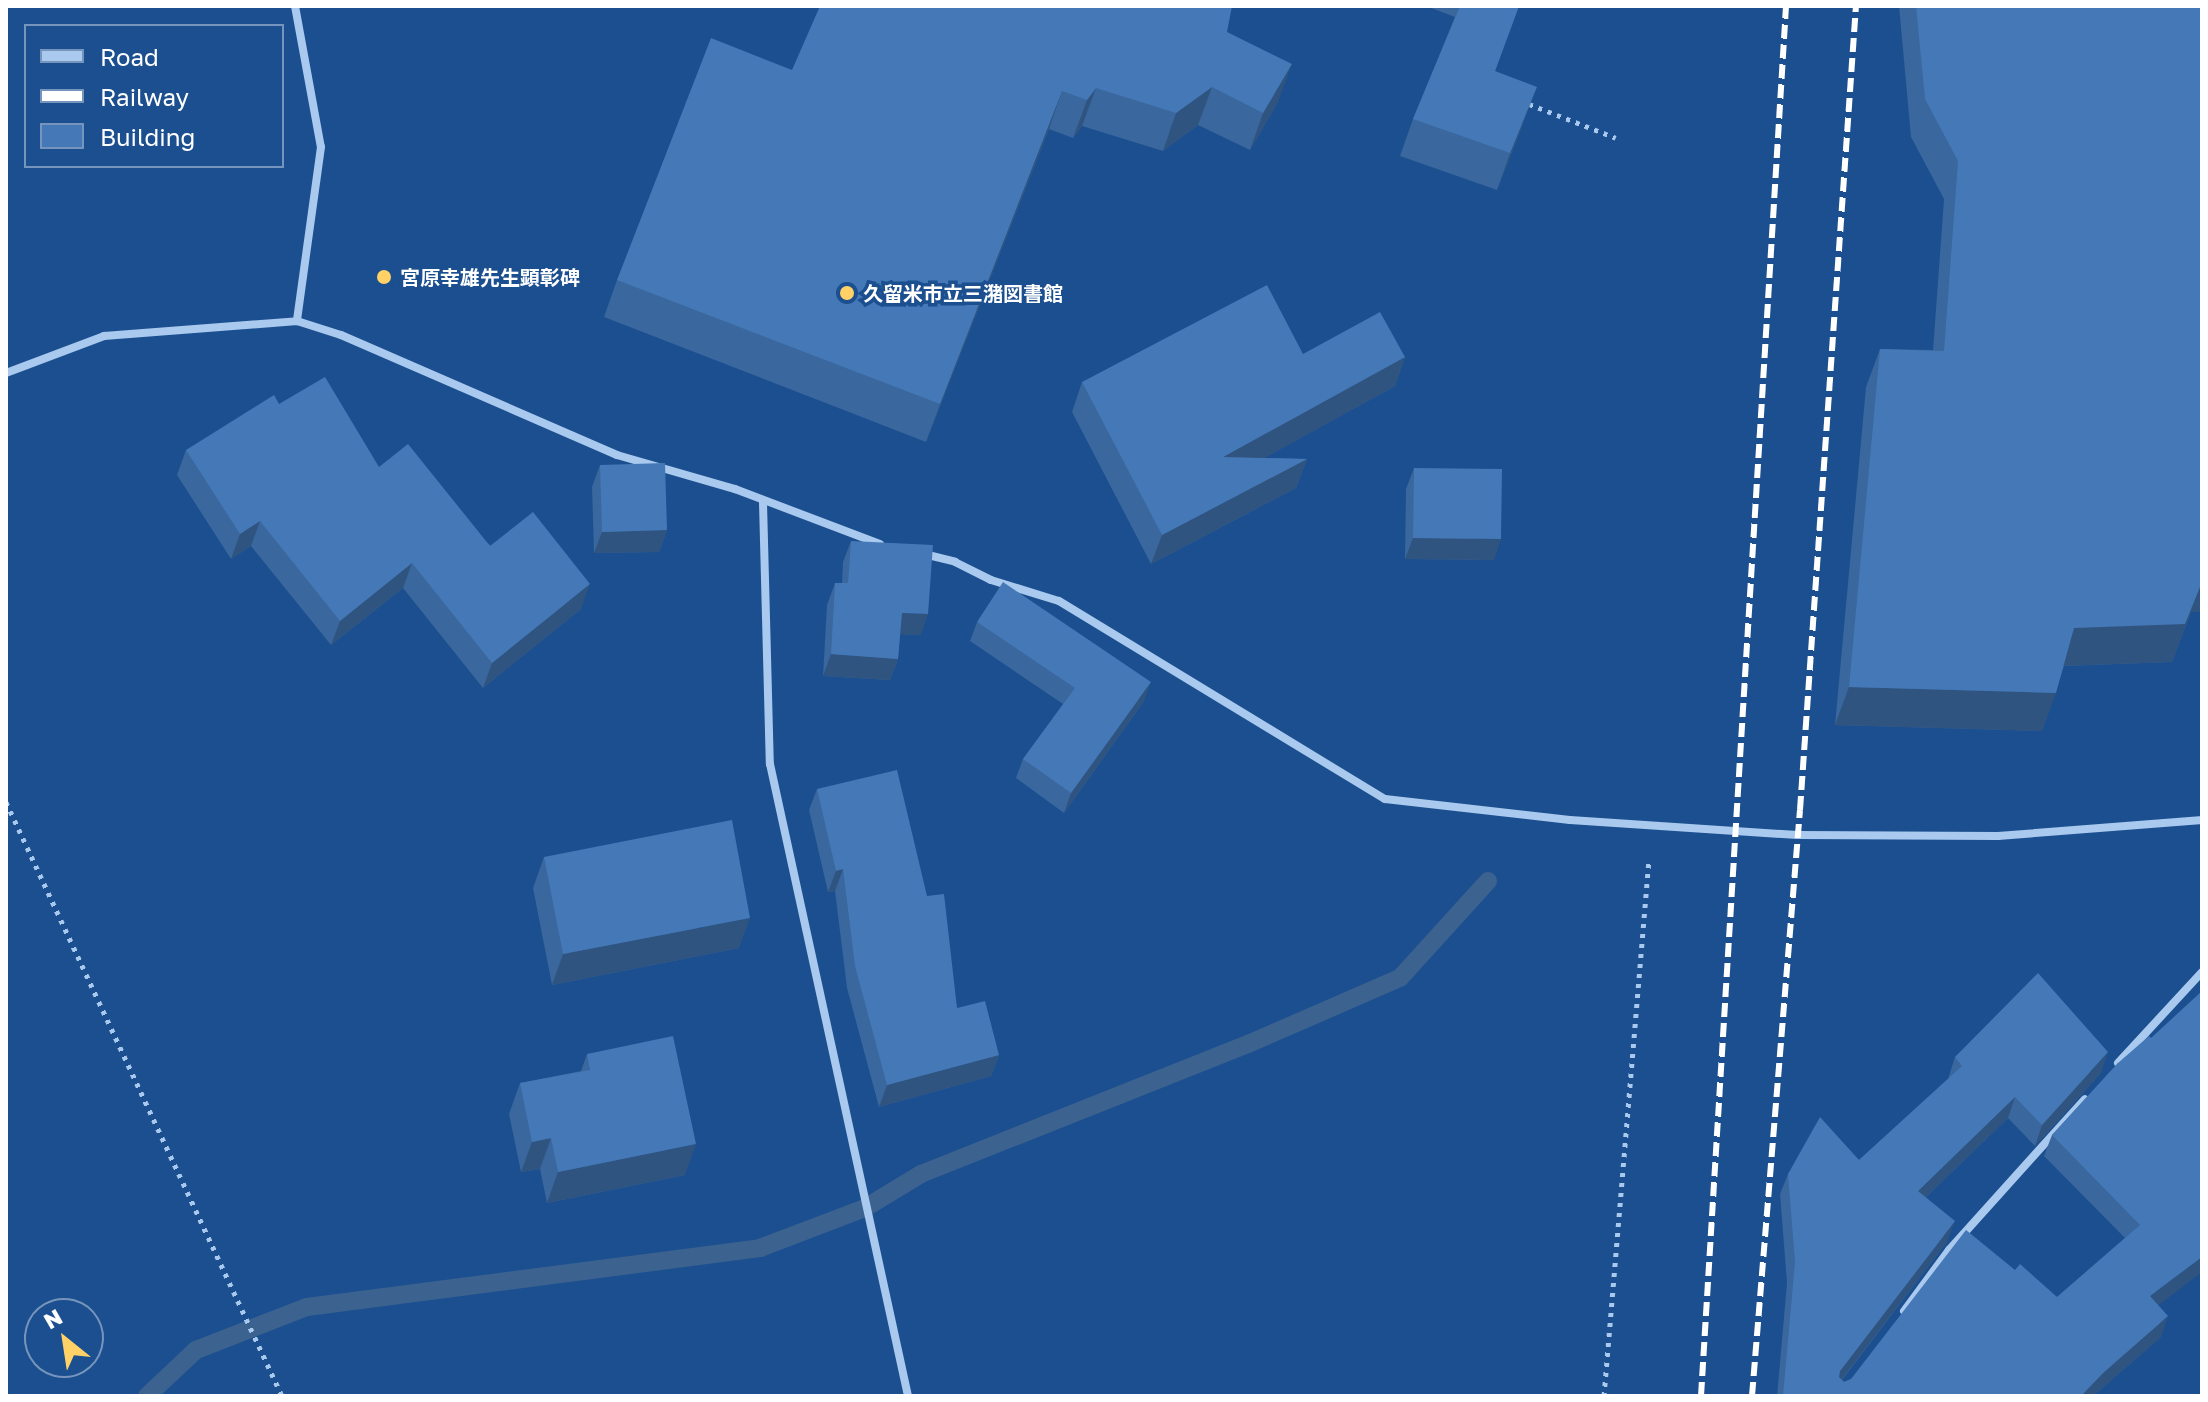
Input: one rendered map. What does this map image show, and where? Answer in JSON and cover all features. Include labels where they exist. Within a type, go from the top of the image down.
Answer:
[{"type":"street","points":[[295,6],[321,147],[297,321]]},
{"type":"street","points":[[6,373],[104,336],[297,321],[341,335],[617,455],[735,489],[763,503],[886,545]]},
{"type":"street","points":[[763,503],[770,764],[908,1396]]},
{"type":"street","points":[[914,552],[955,562],[991,580],[1059,601],[1385,799],[1652,826],[1798,835],[1998,836],[2202,820]]},
{"type":"street","points":[[2107,1075],[2202,972]]},
{"type":"street","points":[[1894,1324],[1949,1250],[2096,1087]]},
{"type":"path","points":[[1529,104],[1616,138]]},
{"type":"path","points":[[6,802],[282,1396]]},
{"type":"path","points":[[1604,1396],[1652,826]]},
{"type":"building","points":[[820,6],[1232,6],[1227,32],[1292,64],[1263,113],[1212,87],[1176,113],[1096,88],[1087,100],[1062,91],[940,404],[617,280],[711,38],[792,70]]},
{"type":"building","points":[[1460,6],[1519,6],[1495,71],[1537,87],[1510,153],[1413,119]]},
{"type":"building","points":[[1916,6],[2202,6],[2202,582],[2185,624],[2074,628],[2056,693],[1849,687],[1880,349],[1944,351],[1958,161],[1925,99]]},
{"type":"building","points":[[1267,285],[1303,354],[1380,312],[1405,357],[1223,457],[1307,459],[1162,535],[1082,382]]},
{"type":"building","points":[[325,377],[379,467],[408,444],[490,546],[533,512],[590,584],[492,663],[412,563],[340,621],[260,521],[240,534],[186,450],[274,395],[279,404]]},
{"type":"building","points":[[665,463],[667,530],[602,532],[600,465]]},
{"type":"building","points":[[1414,468],[1502,469],[1501,539],[1413,538]]},
{"type":"building","points":[[851,541],[933,545],[928,614],[902,613],[898,659],[831,654],[835,583],[848,583]]},
{"type":"building","points":[[1003,582],[1151,682],[1071,793],[1023,759],[1075,688],[977,622]]},
{"type":"building","points":[[897,770],[927,896],[944,894],[957,1008],[985,1001],[999,1055],[887,1085],[855,966],[843,869],[836,871],[817,789]]},
{"type":"building","points":[[732,820],[750,918],[563,954],[544,857]]},
{"type":"building","points":[[2038,973],[2108,1052],[2042,1125],[2015,1097],[1918,1191],[1955,1221],[1840,1371],[1839,1377],[1844,1382],[1851,1379],[1966,1230],[2015,1270],[2020,1264],[2057,1297],[2140,1225],[2052,1135],[2118,1063],[2149,1036],[2151,1038],[2202,991],[2202,1257],[2150,1296],[2168,1316],[2081,1396],[1783,1396],[1795,1262],[1788,1174],[1820,1117],[1859,1160],[1962,1066],[1955,1057]]},
{"type":"building","points":[[673,1036],[696,1144],[558,1172],[551,1138],[532,1142],[520,1083],[590,1070],[587,1054]]},
{"type":"waterway","points":[[147,1396],[196,1350],[307,1307],[760,1248],[865,1208],[921,1174],[1248,1044],[1400,978],[1488,881]]},
{"type":"railway","points":[[1701,1396],[1786,6]]},
{"type":"railway","points":[[1752,1396],[1800,810],[1856,6]]},
{"type":"place","name":"宮原幸雄先生顕彰碑","points":[[384,277]]},
{"type":"place","name":"久留米市立三潴図書館","points":[[847,293]]}]
